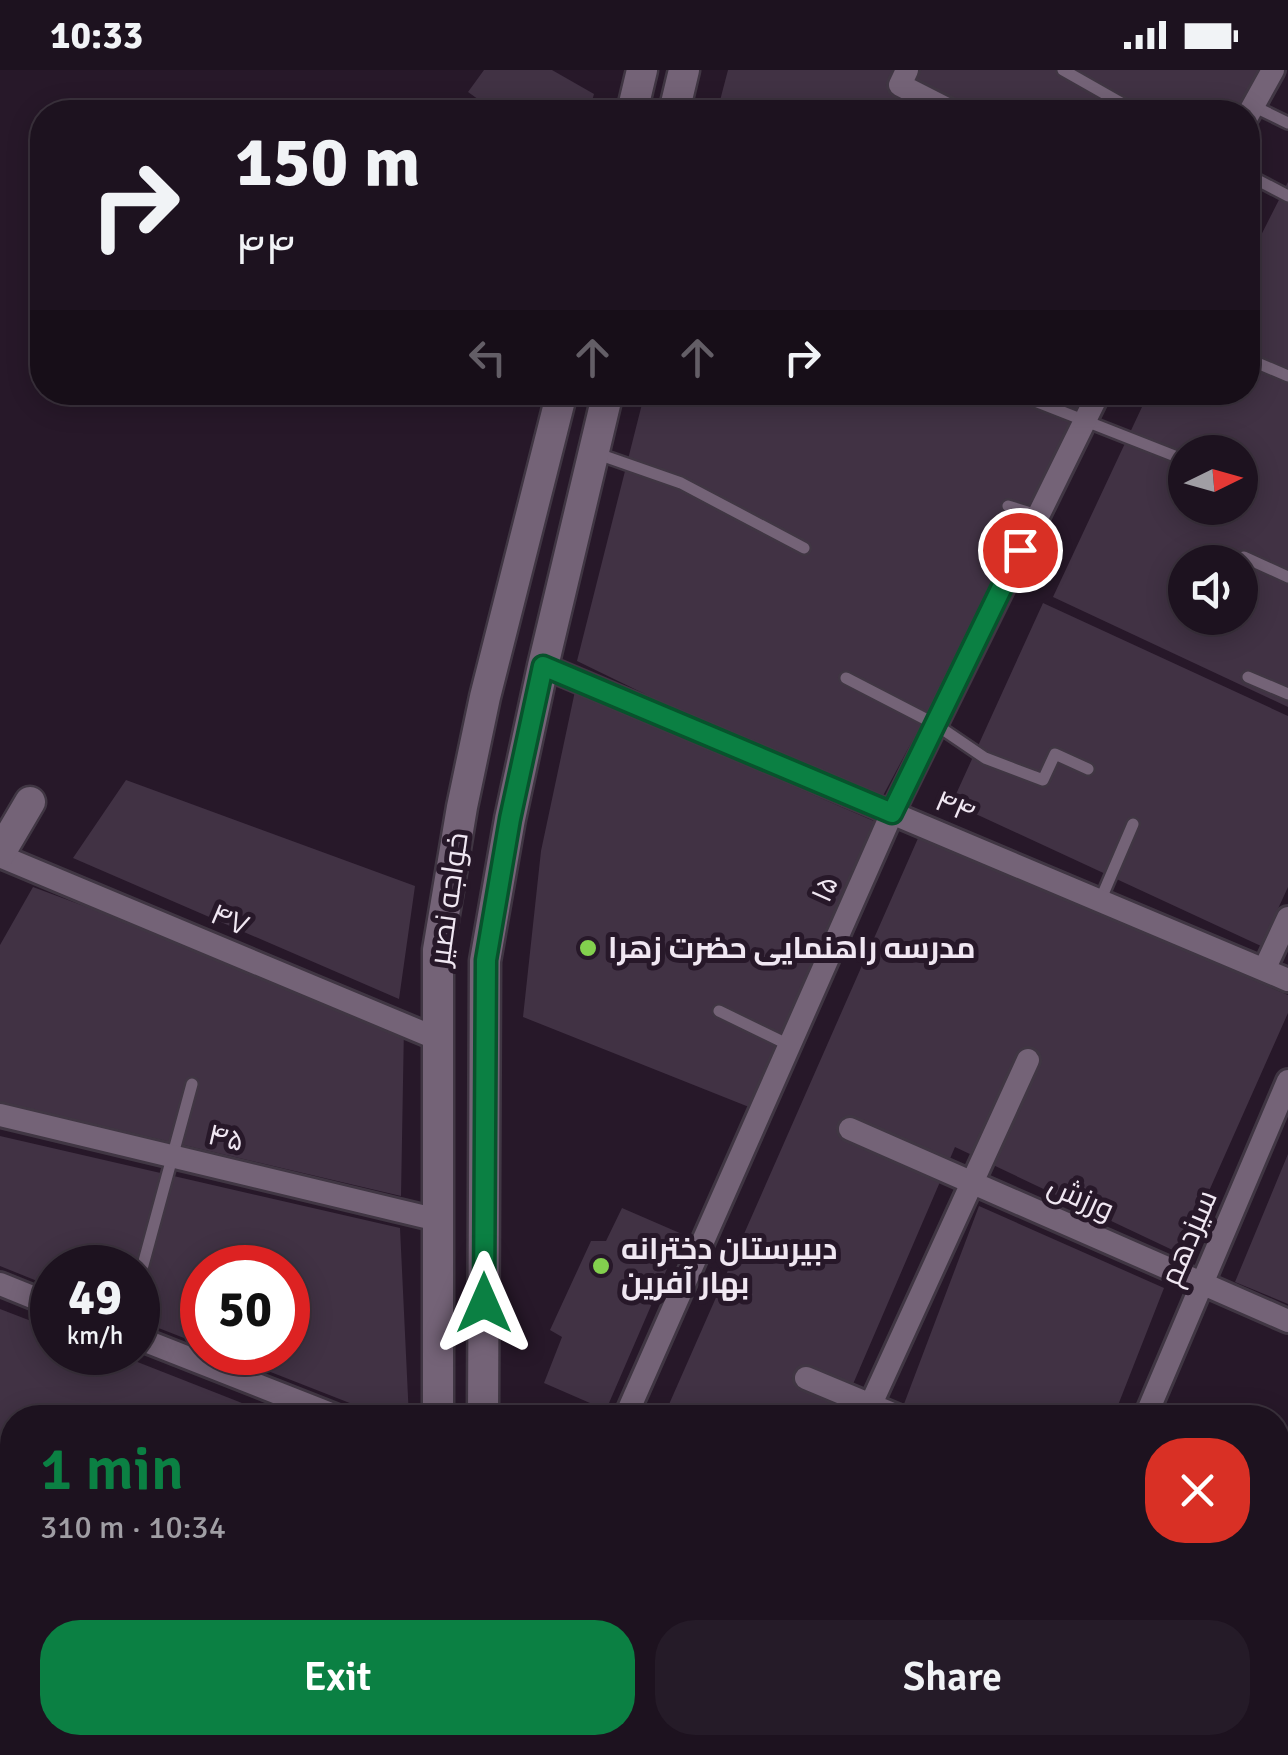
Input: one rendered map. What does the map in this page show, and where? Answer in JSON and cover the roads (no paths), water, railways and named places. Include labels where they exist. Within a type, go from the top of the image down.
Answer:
[{"type":"main road","points":[[635,100],[642,70]]},
{"type":"main road","points":[[677,100],[684,70]]},
{"type":"main road","name":"خواجه نصیر","points":[[438,1405],[438,950],[485,697],[559,405]]},
{"type":"main road","name":"خواجه نصیر","points":[[483,1405],[486,960],[510,819],[605,405]]},
{"type":"main road","points":[[0,855],[30,802]]},
{"type":"street","points":[[907,70],[900,85],[930,100]]},
{"type":"street","points":[[1256,100],[1272,70]]},
{"type":"street","name":"۱۵","points":[[630,1405],[892,813],[1092,405]]},
{"type":"street","name":"۴۴","points":[[543,666],[1288,980]]},
{"type":"street","name":"۴۷","points":[[0,855],[438,1038]]},
{"type":"street","points":[[1264,970],[1288,918]]},
{"type":"street","points":[[806,1378],[871,1404],[1028,1060]]},
{"type":"street","name":"سیزدهم","points":[[1150,1405],[1288,1081]]},
{"type":"street","name":"۴۵","points":[[0,1115],[438,1220]]},
{"type":"street","name":"ورزش","points":[[850,1129],[1288,1321]]},
{"type":"street","points":[[0,1284],[30,1296]]},
{"type":"street","points":[[160,1347],[307,1405]]},
{"type":"lane","points":[[1063,70],[1116,100]]},
{"type":"lane","points":[[1260,113],[1288,122]]},
{"type":"lane","points":[[1260,181],[1288,196]]},
{"type":"lane","points":[[1260,364],[1288,376]]},
{"type":"lane","points":[[1044,405],[1168,453]]},
{"type":"lane","points":[[594,452],[681,482],[804,548]]},
{"type":"lane","points":[[1008,506],[1037,515]]},
{"type":"lane","points":[[1258,564],[1288,577]]},
{"type":"lane","points":[[846,678],[935,724],[984,758],[1043,780],[1055,754],[1088,769]]},
{"type":"lane","points":[[1248,678],[1288,694]]},
{"type":"lane","points":[[1100,900],[1133,824]]},
{"type":"lane","points":[[719,1011],[789,1045]]},
{"type":"lane","points":[[148,1245],[192,1084]]},
{"type":"place","name":"مدرسه راهنمایی حضرت زهرا","points":[[588,948]]},
{"type":"place","name":"دبیرستان دخترانه بهار آفرین","points":[[601,1266]]}]
